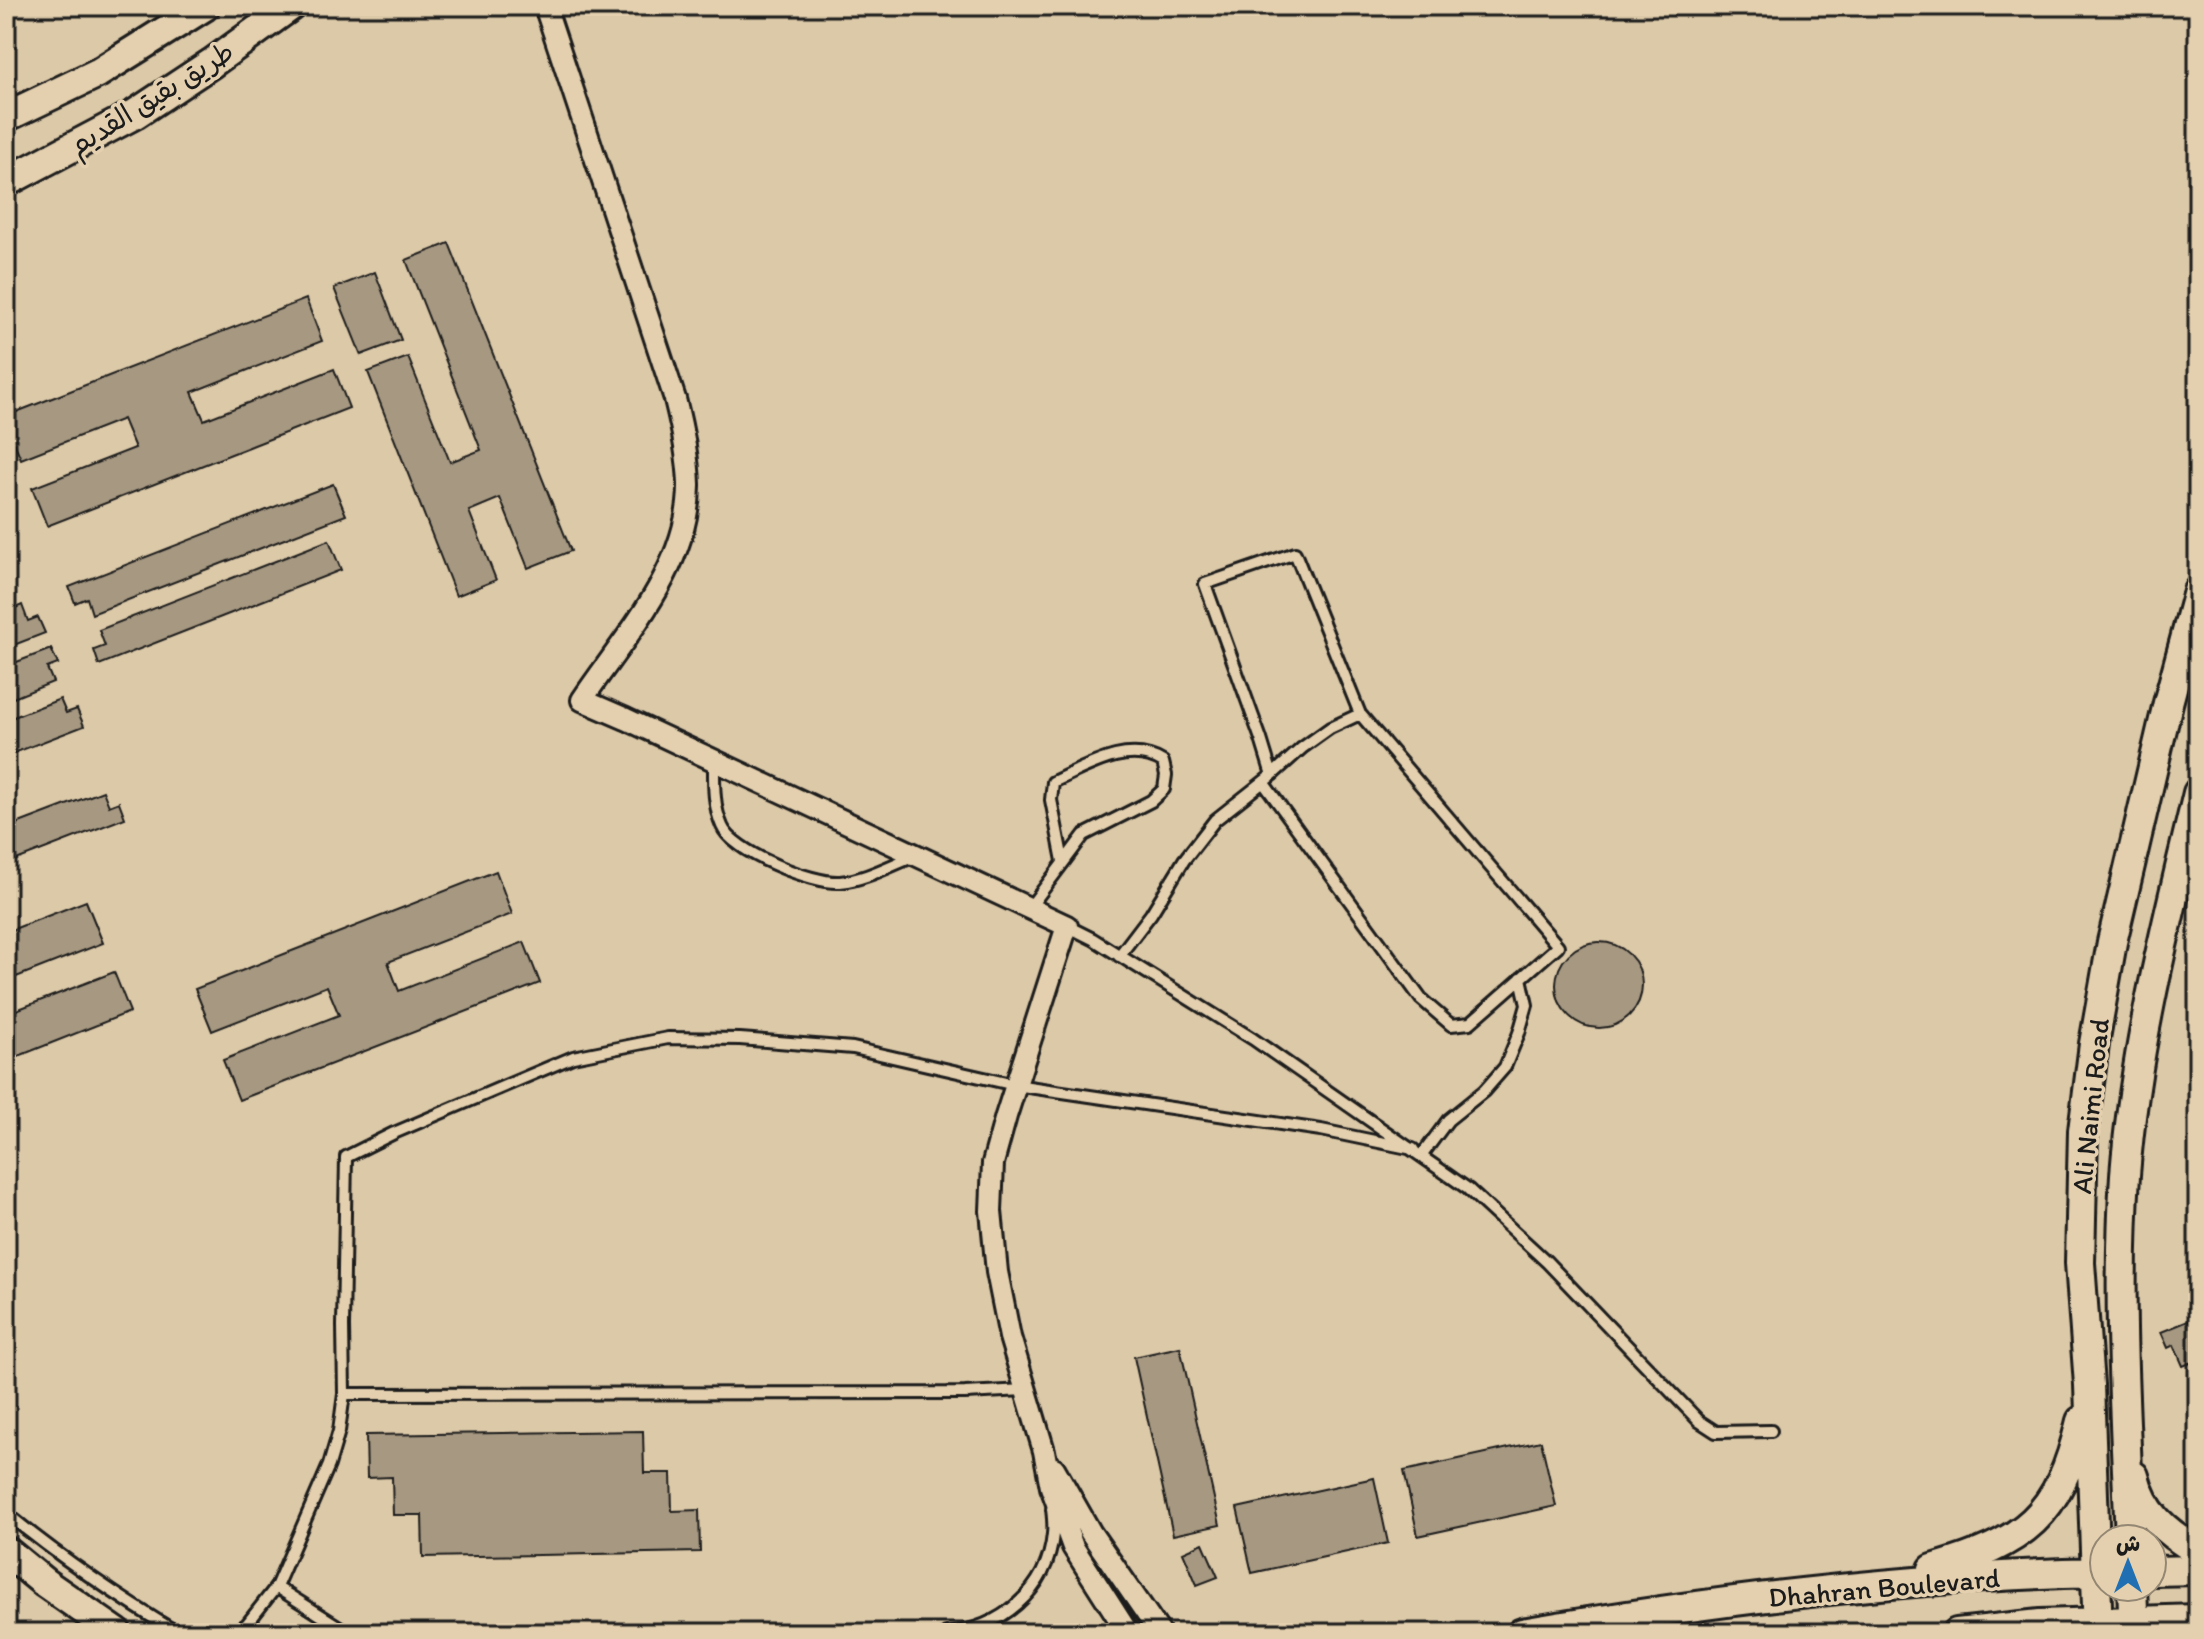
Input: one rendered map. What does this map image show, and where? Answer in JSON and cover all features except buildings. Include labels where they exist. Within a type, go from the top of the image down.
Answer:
[{"type":"main road","name":"طريق بقيق القديم","points":[[6,117],[98,73],[205,6]]},
{"type":"main road","name":"طريق بقيق القديم","points":[[6,182],[135,114],[291,6]]},
{"type":"main road","name":"Ali Naimi Road","points":[[2098,1523],[2080,1263],[2083,1131],[2094,1044],[2116,927],[2168,703],[2198,591]]},
{"type":"main road","name":"Ali Naimi Road","points":[[2129,1523],[2122,1260],[2127,1159],[2151,990],[2198,793]]},
{"type":"main road","points":[[1874,1586],[1973,1557],[2022,1532],[2043,1512],[2060,1487],[2073,1458],[2089,1385]]},
{"type":"main road","points":[[2126,1442],[2139,1497],[2150,1514],[2163,1529],[2198,1551]]},
{"type":"main road","points":[[6,1551],[45,1583],[117,1633]]},
{"type":"main road","points":[[2168,1571],[2198,1570]]},
{"type":"main road","name":"Dhahran Boulevard","points":[[1522,1633],[1650,1612],[1874,1586],[1976,1577],[2088,1573]]},
{"type":"main road","name":"Ali Naimi Road","points":[[2098,1628],[2099,1603]]},
{"type":"main road","points":[[2133,1603],[2134,1627]]},
{"type":"main road","points":[[1957,1633],[2040,1624],[2134,1627],[2198,1619]]},
{"type":"street","points":[[545,6],[675,399],[685,438],[689,486],[683,529],[668,569],[641,615],[582,700],[1067,926],[993,1163],[991,1211],[997,1272],[1010,1337],[1044,1451],[1051,1487],[1073,1547],[1128,1633]]},
{"type":"street","points":[[1044,1451],[1091,1533],[1159,1631]]},
{"type":"street","points":[[1099,1589],[1116,1633]]},
{"type":"lane","points":[[1295,553],[1360,714],[1558,946],[1470,1023],[1451,1025],[1421,999],[1267,779],[1261,739],[1205,584],[1295,553]]},
{"type":"lane","points":[[1119,956],[1215,820],[1302,748],[1330,728],[1360,714]]},
{"type":"lane","points":[[1030,907],[1084,835],[1151,801],[1164,789],[1166,775],[1163,762],[1150,753],[1131,753],[1091,764],[1053,782],[1051,800],[1063,861]]},
{"type":"lane","points":[[714,760],[715,798],[722,829],[750,853],[814,880],[840,882],[868,875],[916,856]]},
{"type":"lane","points":[[1067,926],[1253,1039],[1468,1189],[1547,1262],[1699,1421],[1716,1432],[1771,1431]]},
{"type":"lane","points":[[1418,1152],[1448,1120],[1484,1091],[1505,1067],[1527,1005],[1521,978]]},
{"type":"lane","points":[[235,1633],[247,1628],[276,1587],[329,1465],[339,1431],[344,1394],[346,1157],[394,1133],[573,1057],[668,1038],[740,1039],[853,1048],[1015,1085],[1321,1130],[1418,1152]]},
{"type":"lane","points":[[344,1394],[965,1393],[1025,1390]]},
{"type":"lane","points":[[946,1633],[966,1632],[991,1622],[1016,1608],[1031,1589],[1044,1569],[1053,1535],[1051,1487]]},
{"type":"lane","points":[[6,1513],[113,1594],[178,1633]]},
{"type":"lane","points":[[276,1587],[349,1633]]}]
